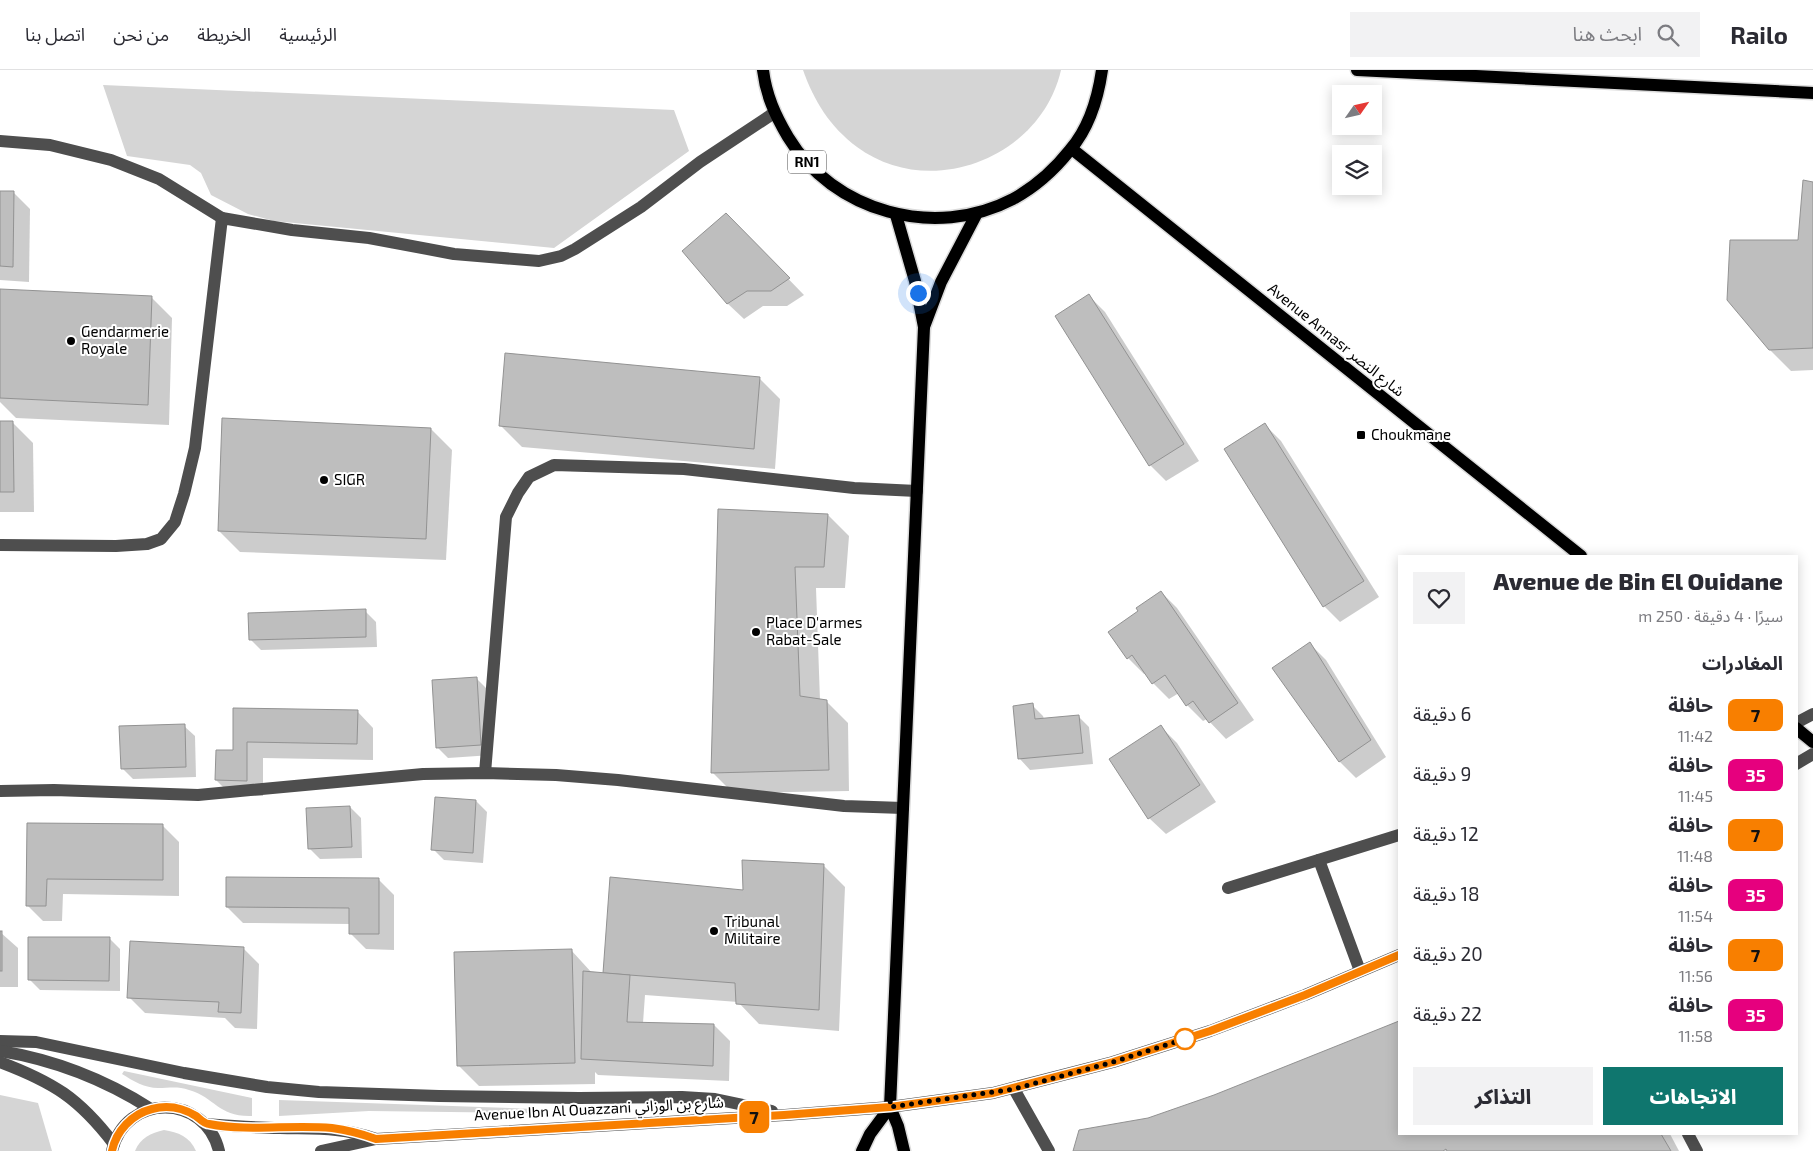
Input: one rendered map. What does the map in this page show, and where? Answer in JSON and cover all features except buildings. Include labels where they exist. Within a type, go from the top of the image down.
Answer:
[{"type":"main road","name":"RN1","points":[[762,70],[774,113],[798,152],[825,181],[859,202],[896,215],[937,218],[977,213],[1013,199],[1045,177],[1072,149],[1088,122],[1098,92],[1102,70]]},
{"type":"main road","points":[[1357,70],[1813,92]]},
{"type":"main road","name":"Avenue Annasr شارع النصر","points":[[1072,149],[1580,555]]},
{"type":"main road","points":[[924,327],[945,274],[977,213]]},
{"type":"main road","points":[[896,215],[915,281],[924,327],[890,1107],[898,1126],[904,1151]]},
{"type":"main road","points":[[1798,730],[1813,742]]},
{"type":"main road","points":[[862,1151],[870,1134],[890,1107]]},
{"type":"street","points":[[0,141],[50,145],[111,160],[159,179],[222,218],[292,230],[369,238],[454,254],[539,261],[561,256],[575,250],[641,207],[700,162],[774,113]]},
{"type":"street","points":[[0,545],[116,546],[147,544],[161,539],[174,522],[184,494],[195,448],[222,218]]},
{"type":"street","points":[[485,773],[506,517],[518,493],[529,477],[554,466],[684,468],[854,488],[917,490]]},
{"type":"street","points":[[1798,722],[1813,714]]},
{"type":"street","points":[[1798,763],[1813,754]]},
{"type":"street","points":[[0,791],[54,790],[198,795],[423,774],[485,773],[556,775],[618,780],[844,806],[903,808]]},
{"type":"street","points":[[1228,888],[1398,835]]},
{"type":"street","points":[[1319,860],[1360,971]]},
{"type":"street","name":"Avenue Ibn Al Ouazzani شارع بن الوزاني","points":[[320,1151],[376,1139],[890,1107],[1014,1089],[1113,1062],[1186,1039],[1305,995],[1398,955]]},
{"type":"street","points":[[0,1042],[36,1042],[174,1071],[267,1087],[319,1092],[459,1096],[682,1097],[732,1102],[784,1115]]},
{"type":"street","points":[[0,1051],[49,1061],[76,1070],[127,1094],[151,1109]]},
{"type":"street","points":[[0,1062],[36,1076],[72,1098],[87,1112],[113,1147]]},
{"type":"street","points":[[1014,1089],[1049,1151]]},
{"type":"street","points":[[113,1147],[126,1123],[138,1114],[163,1107],[181,1110],[197,1117],[206,1124],[214,1136],[219,1151]]},
{"type":"street","name":"Avenue Ibn Al Ouazzani شارع بن الوزاني","points":[[206,1124],[268,1128],[330,1128],[362,1134],[376,1139]]},
{"type":"street","points":[[1689,1135],[1697,1151]]},
{"type":"shaded area","points":[[803,70],[1061,70],[1049,101],[1031,127],[1007,147],[979,162],[948,170],[917,170],[886,163],[857,147],[847,139],[824,113],[812,92]]},
{"type":"shaded area","points":[[103,85],[674,110],[689,151],[554,248],[274,221],[248,214],[211,195],[201,173],[190,165],[127,156]]},
{"type":"shaded area","points":[[124,1071],[252,1098],[252,1116],[224,1110],[198,1093],[185,1089],[153,1088],[135,1082],[122,1074]]},
{"type":"shaded area","points":[[0,1095],[38,1103],[52,1151],[0,1151]]},
{"type":"shaded area","points":[[279,1100],[535,1109],[536,1113],[369,1111],[279,1116]]},
{"type":"shaded area","points":[[164,1130],[183,1136],[196,1151],[135,1151],[137,1146],[146,1137]]},
{"type":"bus line","name":"7","points":[[112,1151],[119,1133],[126,1123],[138,1114],[163,1107],[187,1111],[206,1124],[268,1128],[330,1128],[346,1130],[376,1139],[784,1115],[890,1107],[993,1093],[1064,1076],[1210,1031],[1258,1014],[1398,955]]},
{"type":"place","name":"Gendarmerie Royale","points":[[71,341]]},
{"type":"place","name":"Choukmane","points":[[1361,435]]},
{"type":"place","name":"SIGR","points":[[324,480]]},
{"type":"place","name":"Place D'armes Rabat-Sale","points":[[756,632]]},
{"type":"place","name":"Tribunal Militaire","points":[[714,931]]},
{"type":"route","points":[[918,293],[924,327],[890,1107],[1014,1089],[1113,1062],[1185,1039]]}]
